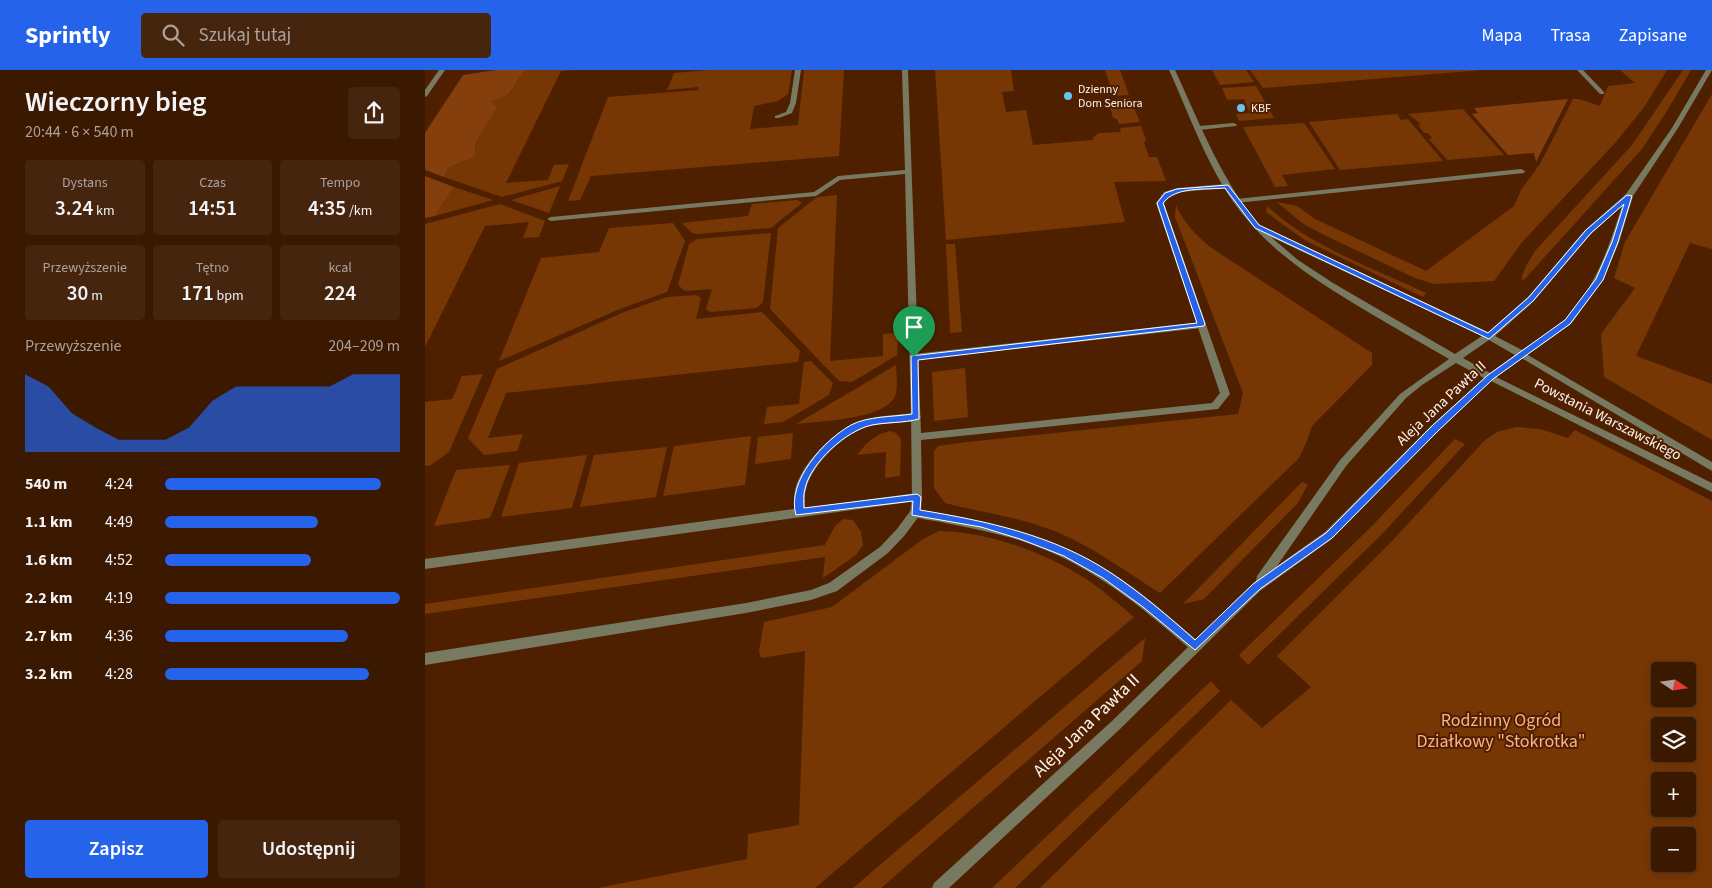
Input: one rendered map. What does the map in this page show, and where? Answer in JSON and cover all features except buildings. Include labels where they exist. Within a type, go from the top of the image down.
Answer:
[{"type":"street","points":[[425,95],[443,70]]},
{"type":"street","points":[[777,117],[789,113],[793,103],[798,70]]},
{"type":"street","points":[[425,659],[746,608],[811,595],[833,588],[877,555],[901,532],[915,512],[917,497],[905,70]]},
{"type":"street","name":"Powstania Warszawskiego","points":[[1172,70],[1226,186],[1257,227],[1282,253],[1309,273],[1455,358],[1712,488]]},
{"type":"street","points":[[1580,70],[1602,93]]},
{"type":"street","name":"Aleja Jana Pawła II","points":[[1256,586],[1343,463],[1403,396],[1489,336],[1531,299],[1589,232],[1629,196],[1675,128],[1709,70]]},
{"type":"street","points":[[1199,128],[1234,125]]},
{"type":"street","points":[[1236,201],[1521,171]]},
{"type":"street","points":[[551,219],[816,194],[837,178],[908,172]]},
{"type":"street","points":[[916,437],[1215,406],[1225,394],[1160,203],[1167,194],[1179,190],[1226,186]]},
{"type":"street","name":"Aleja Jana Pawła II","points":[[939,888],[1116,725],[1256,586],[1329,535],[1435,428],[1490,377],[1568,322],[1599,280],[1615,242],[1629,196]]},
{"type":"street","name":"Powstania Warszawskiego","points":[[1257,227],[1489,336],[1712,467]]},
{"type":"street","points":[[914,357],[1202,324]]},
{"type":"street","points":[[799,513],[801,489],[808,472],[824,451],[854,427],[873,422],[916,417]]},
{"type":"street","points":[[425,564],[917,497]]},
{"type":"street","points":[[915,512],[981,524],[1021,535],[1067,553],[1115,581],[1147,604],[1195,646]]},
{"type":"green space","points":[[525,70],[578,70],[561,71],[506,183],[548,180],[554,165],[569,164],[562,181],[502,197],[444,177],[448,168],[476,156],[475,144],[497,108],[490,101],[508,95]]},
{"type":"green space","points":[[710,70],[792,70],[788,94],[778,101],[754,106],[750,129],[798,125],[804,70],[844,70],[839,156],[591,176],[580,200],[568,201],[608,97],[698,90],[698,87],[667,90],[674,73]]},
{"type":"green space","points":[[935,70],[1011,70],[1014,91],[1002,92],[1006,112],[1026,110],[1033,145],[1093,140],[1093,137],[1099,133],[1121,132],[1120,128],[1141,126],[1149,157],[1157,157],[1166,181],[1114,182],[1125,222],[946,240]]},
{"type":"green space","points":[[1105,70],[1120,70],[1129,95],[1114,96]]},
{"type":"green space","points":[[1212,70],[1246,70],[1254,82],[1220,85]]},
{"type":"green space","points":[[1250,70],[1482,70],[1263,88]]},
{"type":"green space","points":[[1620,70],[1667,70],[1645,106],[1615,143],[1523,241],[1494,281],[1434,284],[1415,278],[1302,223],[1277,202],[1297,206],[1315,219],[1426,271],[1514,206],[1521,190],[1540,164],[1573,99],[1579,99],[1600,106],[1608,86],[1635,83]]},
{"type":"green space","points":[[1683,70],[1691,70],[1642,149],[1524,280],[1521,279],[1535,251],[1632,145]]},
{"type":"green space","points":[[1256,86],[1274,118],[1239,121],[1236,114],[1250,113],[1244,99],[1227,100],[1222,88]]},
{"type":"green space","points":[[1712,94],[1712,249],[1690,243],[1636,356],[1712,384],[1712,440],[1604,377],[1601,334],[1635,288],[1614,278],[1625,242]]},
{"type":"green space","points":[[1130,98],[1140,122],[1119,124],[1117,119],[1113,118],[1110,107],[1118,106],[1116,99]]},
{"type":"green space","points":[[1463,109],[1504,155],[1447,160],[1429,139],[1432,138],[1428,133],[1424,133],[1418,125],[1421,124],[1408,114]]},
{"type":"green space","points":[[1397,114],[1401,120],[1408,119],[1443,161],[1340,170],[1309,122]]},
{"type":"green space","points":[[1304,123],[1335,169],[1282,175],[1288,186],[1275,187],[1243,127]]},
{"type":"green space","points":[[560,186],[549,213],[511,200]]},
{"type":"green space","points":[[454,187],[493,200],[435,216]]},
{"type":"green space","points":[[837,195],[830,361],[883,356],[883,334],[898,333],[897,355],[852,382],[839,381],[770,309],[778,228],[817,197]]},
{"type":"green space","points":[[797,200],[802,203],[771,228],[698,234],[692,233],[682,223],[748,216],[752,204]]},
{"type":"green space","points":[[500,204],[545,221],[539,237],[523,238],[529,222],[485,226],[425,347],[425,224]]},
{"type":"green space","points":[[1176,205],[1190,228],[1210,247],[1372,353],[1372,365],[1312,426],[1299,458],[1160,593],[1105,557],[1061,534],[1021,520],[945,503],[934,488],[934,451],[938,446],[967,442],[1238,414],[1243,393],[1175,217]]},
{"type":"green space","points":[[1267,206],[1283,220],[1321,244],[1426,293],[1423,297],[1306,241],[1266,212]]},
{"type":"green space","points":[[673,223],[685,241],[667,292],[620,309],[499,361],[541,258],[599,252],[609,228]]},
{"type":"green space","points":[[771,233],[763,302],[757,308],[710,312],[706,309],[712,289],[685,291],[678,285],[689,244],[697,239]]},
{"type":"green space","points":[[946,244],[955,244],[962,332],[950,333]]},
{"type":"green space","points":[[696,295],[701,298],[696,319],[762,312],[800,351],[798,362],[506,393],[488,438],[523,434],[517,451],[484,455],[468,438],[497,369],[624,312],[667,297]]},
{"type":"green space","points":[[811,361],[833,383],[829,395],[783,422],[764,424],[767,407],[799,404],[804,362]]},
{"type":"green space","points":[[896,365],[896,393],[891,402],[881,409],[852,418],[796,424]]},
{"type":"green space","points":[[965,368],[968,417],[934,421],[932,372]]},
{"type":"green space","points":[[483,374],[449,452],[431,465],[425,466],[425,402],[452,399],[462,376]]},
{"type":"green space","name":"Rodzinny Ogród Działkowy \"Stokrotka\"","points":[[1516,427],[1540,429],[1568,438],[1575,430],[1712,501],[1712,888],[1040,888],[1231,700],[1262,728],[1311,687],[1277,656],[1393,540],[1485,440],[1497,432]]},
{"type":"green space","points":[[890,431],[896,433],[901,439],[900,476],[885,478],[886,452],[857,455],[871,440]]},
{"type":"green space","points":[[793,433],[791,459],[755,464],[758,437]]},
{"type":"green space","points":[[751,436],[745,485],[663,496],[674,446]]},
{"type":"green space","points":[[1455,439],[1465,444],[1383,533],[1248,665],[1239,655],[1372,526]]},
{"type":"green space","points":[[667,447],[656,497],[580,507],[594,455]]},
{"type":"green space","points":[[587,455],[572,508],[501,517],[519,463]]},
{"type":"green space","points":[[510,465],[490,518],[434,526],[456,470]]},
{"type":"green space","points":[[1302,482],[1308,484],[1298,503],[1204,599],[1183,604]]},
{"type":"green space","points":[[843,519],[853,520],[861,532],[863,545],[856,555],[823,578],[825,557],[425,614],[425,604],[825,545],[835,526]]},
{"type":"green space","points":[[939,531],[957,532],[995,539],[1032,551],[1090,581],[1134,617],[815,888],[597,888],[747,859],[748,834],[799,825],[805,651],[761,658],[759,651],[764,622],[832,607],[923,539]]},
{"type":"green space","points":[[1145,638],[1142,661],[881,888],[853,888]]},
{"type":"green space","points":[[1211,681],[1220,691],[1015,888],[992,888]]},
{"type":"shaded area","points":[[496,70],[525,70],[508,95],[491,101],[497,108],[475,144],[476,156],[448,168],[444,177],[425,170],[425,133],[463,75]]},
{"type":"shaded area","points":[[1568,99],[1536,162],[1534,153],[1508,155],[1472,114],[1478,113],[1474,108]]},
{"type":"shaded area","points":[[425,176],[454,187],[435,216],[425,218]]},
{"type":"place","name":"Dzienny Dom Seniora","points":[[1068,96]]},
{"type":"place","name":"KBF","points":[[1241,108]]},
{"type":"route","points":[[1226,186],[1257,227],[1489,336],[1531,299],[1589,232],[1629,196],[1615,242],[1599,280],[1568,322],[1490,377],[1435,428],[1329,535],[1256,586],[1195,646],[1147,604],[1106,575],[1067,553],[1021,535],[981,524],[915,512],[917,497],[799,513],[801,489],[808,472],[824,451],[854,427],[873,422],[916,417],[914,357],[1202,324],[1160,203],[1167,194],[1179,190],[1226,186]]}]
